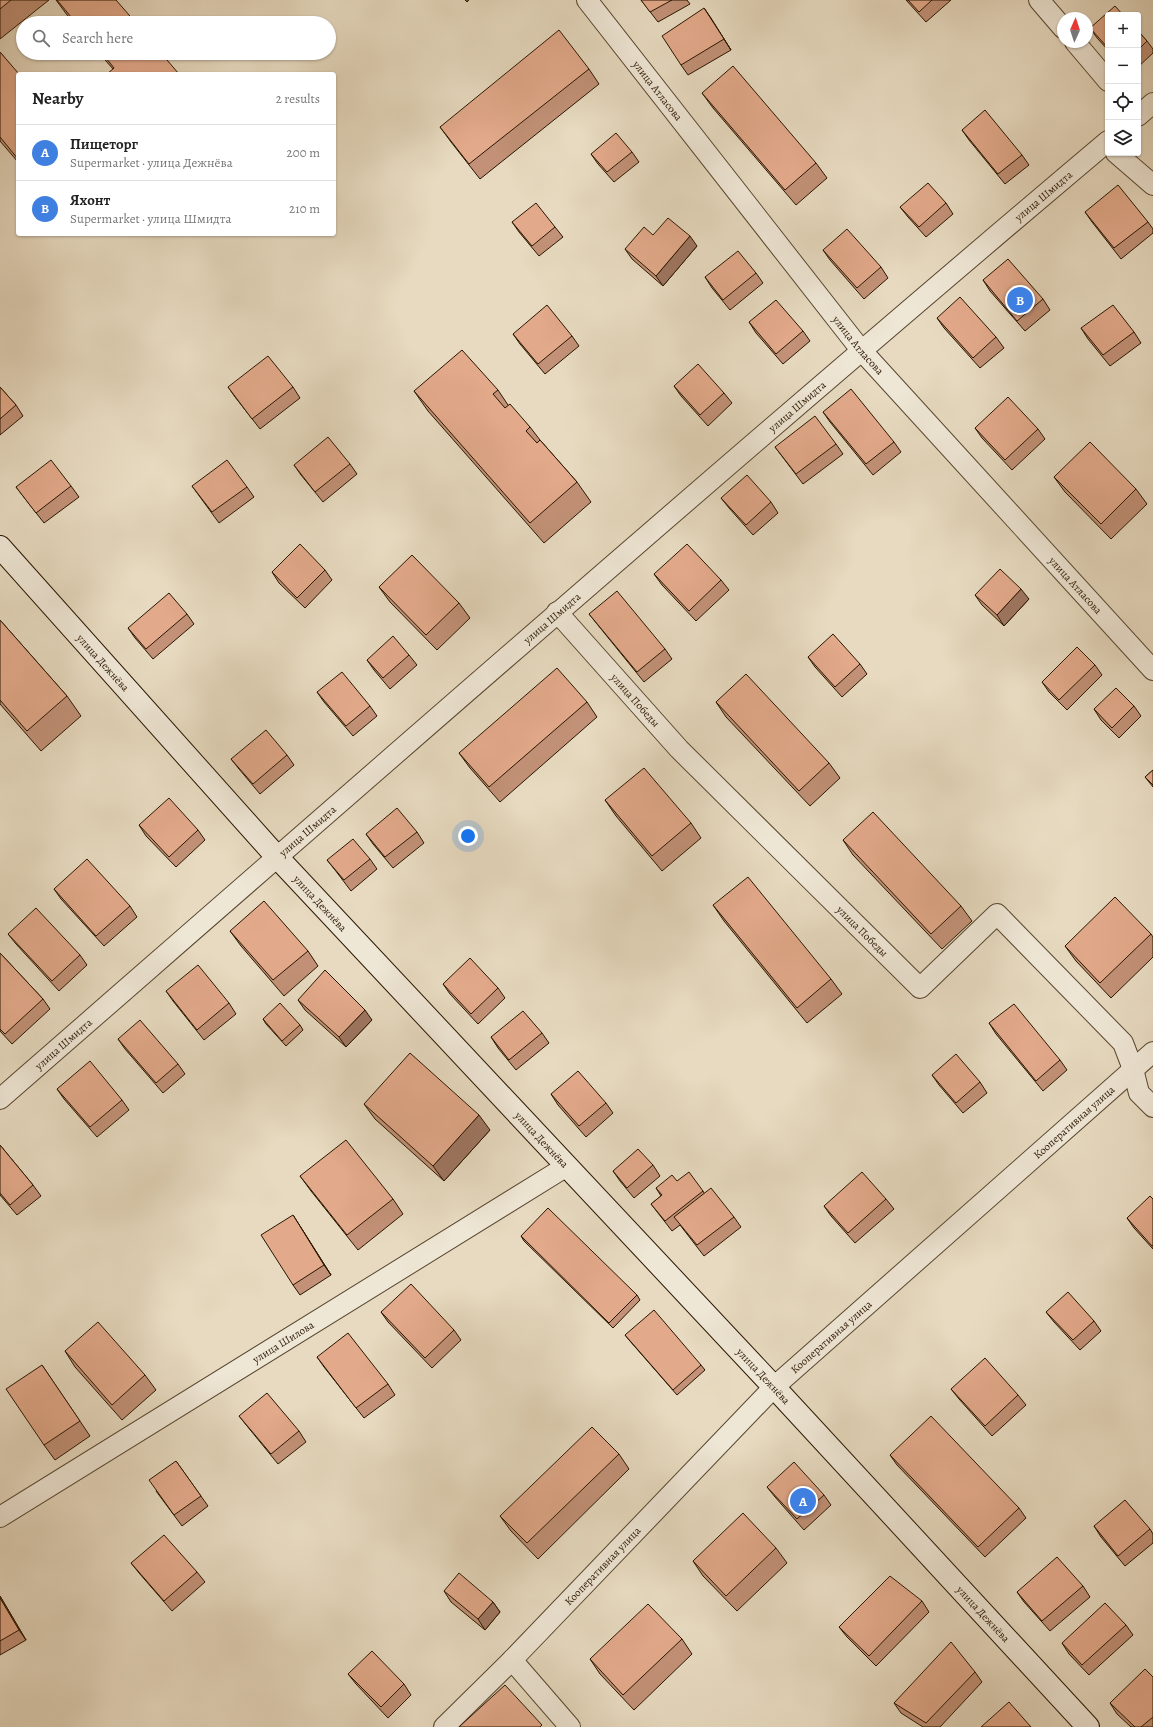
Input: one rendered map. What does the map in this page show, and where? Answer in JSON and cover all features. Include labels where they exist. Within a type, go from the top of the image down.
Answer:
[{"type":"main road","name":"улица Дежнёва","points":[[0,547],[277,857],[774,1387],[1088,1727]]},
{"type":"street","name":"улица Атласова","points":[[587,0],[862,350],[1153,670]]},
{"type":"street","points":[[1039,0],[1057,21]]},
{"type":"street","points":[[1080,48],[1105,77]]},
{"type":"street","points":[[1141,113],[1153,103]]},
{"type":"street","name":"улица Шмидта","points":[[0,1099],[557,612],[862,350],[1105,149]]},
{"type":"street","points":[[1120,156],[1153,185]]},
{"type":"street","name":"улица Победы","points":[[557,612],[679,749],[920,988],[997,914],[1123,1043],[1133,1069],[1139,1093],[1153,1107]]},
{"type":"street","name":"Кооперативная улица","points":[[444,1727],[512,1660],[774,1387],[1153,1052]]},
{"type":"street","name":"улица Шилова","points":[[0,1517],[566,1166]]},
{"type":"street","points":[[512,1660],[570,1727]]},
{"type":"building","points":[[0,0],[11,0],[0,9]]},
{"type":"building","points":[[57,0],[116,0],[130,16],[70,16]]},
{"type":"building","points":[[641,0],[672,0],[650,12]]},
{"type":"building","points":[[908,0],[932,0],[919,12]]},
{"type":"building","points":[[1115,6],[1120,12],[1108,12]]},
{"type":"building","points":[[704,8],[724,39],[681,65],[662,36]]},
{"type":"building","points":[[1105,15],[1105,45],[1093,31],[1093,25]]},
{"type":"building","points":[[559,30],[589,69],[469,164],[440,127]]},
{"type":"building","points":[[1141,34],[1147,41],[1141,47]]},
{"type":"building","points":[[0,52],[17,72],[16,72],[16,157],[0,137]]},
{"type":"building","points":[[108,60],[167,60],[177,72],[109,72],[114,68]]},
{"type":"building","points":[[733,66],[816,163],[785,190],[702,93]]},
{"type":"building","points":[[985,110],[1022,155],[998,174],[962,130]]},
{"type":"building","points":[[616,133],[632,152],[607,172],[591,154]]},
{"type":"building","points":[[928,183],[946,203],[919,227],[900,207]]},
{"type":"building","points":[[1118,185],[1148,222],[1114,248],[1085,212]]},
{"type":"building","points":[[536,203],[555,227],[532,246],[512,222]]},
{"type":"building","points":[[668,218],[690,236],[656,276],[625,249],[644,227],[653,235]]},
{"type":"building","points":[[847,229],[881,267],[857,288],[823,250]]},
{"type":"building","points":[[738,251],[756,273],[723,300],[705,277]]},
{"type":"building","points":[[1008,259],[1043,299],[1017,321],[983,280]]},
{"type":"building","points":[[960,297],[996,337],[973,358],[937,318]]},
{"type":"building","points":[[776,300],[803,331],[776,354],[749,322]]},
{"type":"building","points":[[547,305],[572,336],[538,364],[513,334]]},
{"type":"building","points":[[1113,305],[1134,332],[1103,355],[1081,328]]},
{"type":"building","points":[[462,350],[498,390],[493,394],[505,408],[510,404],[530,427],[526,431],[537,443],[540,440],[577,482],[530,523],[414,391]]},
{"type":"building","points":[[268,356],[293,387],[252,419],[228,387]]},
{"type":"building","points":[[698,364],[724,393],[700,415],[674,386]]},
{"type":"building","points":[[0,387],[16,405],[0,419]]},
{"type":"building","points":[[851,389],[894,442],[866,464],[823,412]]},
{"type":"building","points":[[1008,397],[1038,429],[1005,460],[975,428]]},
{"type":"building","points":[[815,416],[836,444],[796,474],[775,447]]},
{"type":"building","points":[[328,437],[350,464],[315,492],[294,465]]},
{"type":"building","points":[[1090,442],[1136,489],[1101,524],[1054,477]]},
{"type":"building","points":[[51,460],[71,486],[36,513],[16,487]]},
{"type":"building","points":[[227,460],[247,487],[212,512],[192,486]]},
{"type":"building","points":[[747,475],[771,502],[746,525],[721,498]]},
{"type":"building","points":[[300,544],[325,570],[297,598],[272,572]]},
{"type":"building","points":[[687,544],[721,580],[689,611],[654,574]]},
{"type":"building","points":[[412,555],[459,603],[426,635],[379,587]]},
{"type":"building","points":[[1000,569],[1021,589],[997,615],[975,595]]},
{"type":"building","points":[[617,591],[665,649],[637,672],[589,614]]},
{"type":"building","points":[[169,593],[187,614],[146,649],[128,628]]},
{"type":"building","points":[[0,620],[67,696],[27,731],[0,700]]},
{"type":"building","points":[[833,634],[860,664],[835,687],[808,657]]},
{"type":"building","points":[[393,636],[409,655],[383,678],[367,660]]},
{"type":"building","points":[[1077,647],[1095,665],[1059,700],[1042,682]]},
{"type":"building","points":[[557,668],[587,702],[489,787],[459,753]]},
{"type":"building","points":[[342,672],[370,706],[346,726],[317,692]]},
{"type":"building","points":[[746,674],[829,763],[799,791],[716,702]]},
{"type":"building","points":[[1116,688],[1134,706],[1112,728],[1094,709]]},
{"type":"building","points":[[266,730],[287,755],[253,784],[231,759]]},
{"type":"building","points":[[644,768],[691,823],[652,856],[605,800]]},
{"type":"building","points":[[1153,770],[1153,785],[1145,777]]},
{"type":"building","points":[[169,798],[198,830],[169,857],[139,825]]},
{"type":"building","points":[[397,808],[417,832],[385,857],[366,834]]},
{"type":"building","points":[[873,812],[961,906],[931,934],[843,840]]},
{"type":"building","points":[[353,839],[370,859],[344,880],[327,860]]},
{"type":"building","points":[[87,859],[130,906],[96,936],[54,889]]},
{"type":"building","points":[[748,877],[831,979],[797,1008],[713,905]]},
{"type":"building","points":[[1115,897],[1151,934],[1100,983],[1065,946]]},
{"type":"building","points":[[264,901],[308,951],[273,980],[230,931]]},
{"type":"building","points":[[36,908],[80,955],[52,981],[8,934]]},
{"type":"building","points":[[0,953],[43,999],[5,1034],[0,1029]]},
{"type":"building","points":[[470,958],[498,988],[471,1014],[443,984]]},
{"type":"building","points":[[198,965],[229,1003],[197,1030],[166,991]]},
{"type":"building","points":[[325,970],[365,1010],[339,1037],[298,1000]]},
{"type":"building","points":[[280,1003],[300,1025],[282,1041],[263,1019]]},
{"type":"building","points":[[1014,1004],[1060,1060],[1036,1081],[989,1023]]},
{"type":"building","points":[[523,1011],[542,1033],[509,1060],[491,1037]]},
{"type":"building","points":[[140,1020],[178,1064],[156,1083],[118,1039]]},
{"type":"building","points":[[410,1053],[479,1115],[433,1166],[364,1104]]},
{"type":"building","points":[[956,1054],[980,1082],[956,1103],[932,1075]]},
{"type":"building","points":[[90,1061],[122,1100],[90,1127],[57,1089]]},
{"type":"building","points":[[578,1071],[606,1103],[579,1126],[551,1094]]},
{"type":"building","points":[[346,1140],[393,1199],[347,1235],[300,1176]]},
{"type":"building","points":[[0,1145],[33,1185],[10,1205],[0,1193]]},
{"type":"building","points":[[638,1149],[653,1165],[627,1188],[613,1171]]},
{"type":"building","points":[[689,1172],[703,1191],[665,1221],[651,1204],[662,1195],[656,1188],[672,1175],[677,1181]]},
{"type":"building","points":[[862,1172],[886,1199],[848,1233],[824,1206]]},
{"type":"building","points":[[711,1188],[734,1217],[697,1245],[674,1217]]},
{"type":"building","points":[[1150,1196],[1153,1199],[1152,1246],[1127,1218]]},
{"type":"building","points":[[548,1208],[637,1295],[609,1323],[521,1236]]},
{"type":"building","points":[[293,1215],[324,1265],[293,1285],[261,1235]]},
{"type":"building","points":[[411,1284],[454,1330],[425,1358],[381,1312]]},
{"type":"building","points":[[1068,1292],[1094,1321],[1073,1340],[1046,1312]]},
{"type":"building","points":[[654,1310],[701,1365],[673,1390],[625,1335]]},
{"type":"building","points":[[98,1322],[145,1375],[112,1405],[65,1351]]},
{"type":"building","points":[[348,1333],[388,1384],[356,1408],[317,1357]]},
{"type":"building","points":[[985,1358],[1018,1395],[985,1426],[951,1389]]},
{"type":"building","points":[[42,1365],[80,1421],[44,1445],[6,1389]]},
{"type":"building","points":[[267,1393],[299,1431],[271,1454],[239,1416]]},
{"type":"building","points":[[931,1416],[1019,1508],[978,1547],[890,1455]]},
{"type":"building","points":[[592,1427],[619,1454],[527,1543],[500,1516]]},
{"type":"building","points":[[176,1461],[201,1496],[174,1515],[149,1480]]},
{"type":"building","points":[[794,1462],[824,1495],[797,1519],[767,1487]]},
{"type":"building","points":[[1125,1500],[1150,1529],[1118,1556],[1094,1526]]},
{"type":"building","points":[[743,1513],[776,1548],[726,1596],[693,1561]]},
{"type":"building","points":[[164,1535],[197,1572],[164,1601],[131,1563]]},
{"type":"building","points":[[1057,1557],[1083,1586],[1042,1621],[1017,1592]]},
{"type":"building","points":[[459,1573],[493,1602],[478,1619],[444,1591]]},
{"type":"building","points":[[890,1576],[922,1601],[869,1656],[839,1627]]},
{"type":"building","points":[[0,1598],[19,1630],[0,1641]]},
{"type":"building","points":[[1105,1603],[1126,1625],[1082,1665],[1062,1643]]},
{"type":"building","points":[[648,1604],[682,1639],[623,1695],[590,1659]]},
{"type":"building","points":[[951,1642],[975,1672],[926,1723],[894,1703]]},
{"type":"building","points":[[372,1651],[404,1684],[381,1707],[348,1674]]},
{"type":"building","points":[[1145,1669],[1153,1677],[1153,1717],[1141,1727],[1135,1727],[1110,1703]]},
{"type":"building","points":[[505,1685],[542,1725],[540,1727],[459,1727]]},
{"type":"building","points":[[1009,1702],[1031,1727],[981,1727]]},
{"type":"place","name":"Яхонт","points":[[1020,300]]},
{"type":"place","name":"Пищеторг","points":[[803,1501]]}]
